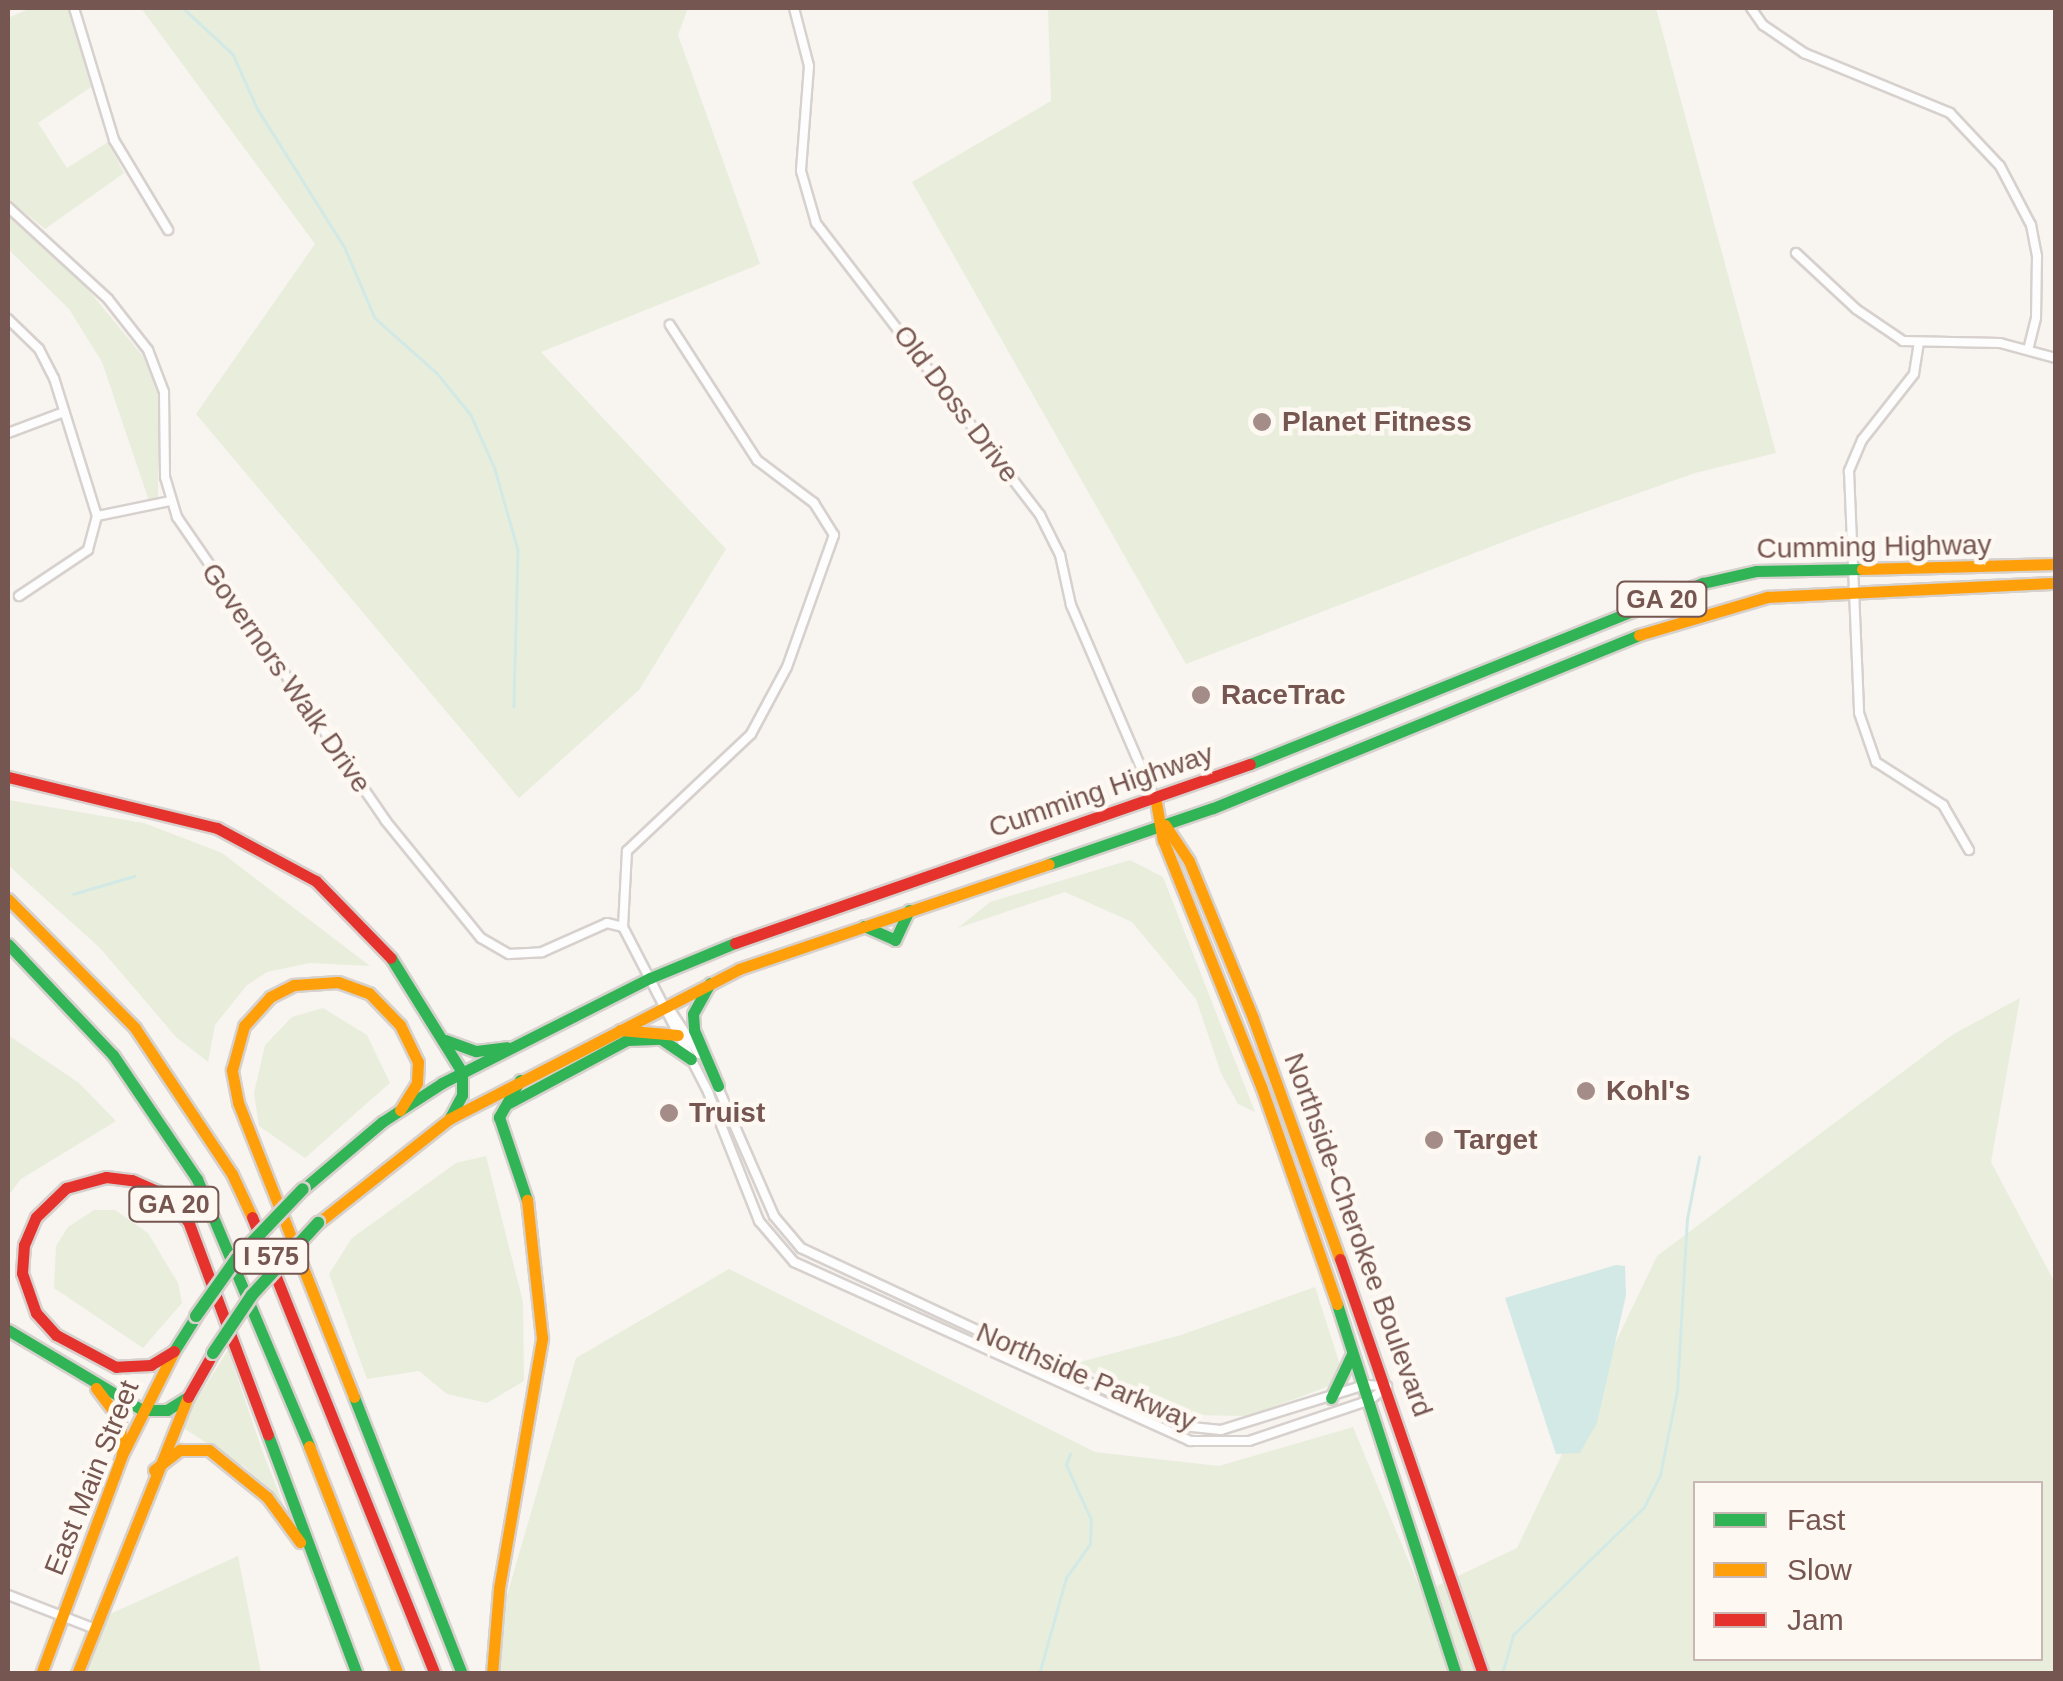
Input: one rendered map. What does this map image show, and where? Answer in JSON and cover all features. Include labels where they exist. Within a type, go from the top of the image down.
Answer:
[{"type":"main road","name":"Cumming Highway","points":[[237,1258],[303,1189],[400,1110],[462,1072],[650,978],[808,913],[1156,802],[1703,583],[1756,571],[2056,564]]},
{"type":"main road","name":"Cumming Highway","points":[[252,1295],[318,1223],[378,1168],[449,1120],[711,981],[833,932],[1165,825],[1708,610],[1767,596],[2056,584]]},
{"type":"main road","points":[[8,777],[193,820],[281,858],[368,928],[442,1038],[462,1072],[462,1094],[449,1120]]},
{"type":"main road","name":"Northside-Cherokee Boulevard","points":[[1156,802],[1165,825],[1163,840],[1370,1400],[1455,1669]]},
{"type":"main road","name":"Northside-Cherokee Boulevard","points":[[1165,825],[1177,834],[1225,949],[1387,1386],[1480,1658],[1482,1674]]},
{"type":"main road","name":"I 575","points":[[8,898],[135,1028],[232,1174],[272,1258],[435,1674]]},
{"type":"main road","points":[[833,932],[876,926],[895,940],[902,916],[915,906]]},
{"type":"main road","points":[[1200,932],[1225,949]]},
{"type":"main road","name":"I 575","points":[[8,944],[114,1055],[197,1179],[260,1322],[398,1674]]},
{"type":"main road","points":[[711,981],[693,1014],[694,1030],[718,1086]]},
{"type":"main road","points":[[400,1110],[417,1082],[418,1062],[400,1025],[369,993],[338,982],[294,985],[260,1006],[244,1026],[232,1070],[238,1102],[462,1674]]},
{"type":"main road","points":[[618,1029],[678,1035]]},
{"type":"main road","points":[[492,1674],[499,1588],[542,1338],[538,1251],[505,1122],[514,1097],[640,1037],[661,1039],[691,1059]]},
{"type":"main road","points":[[442,1038],[476,1051],[507,1048]]},
{"type":"main road","points":[[518,1174],[500,1117],[520,1080]]},
{"type":"main road","name":"GA 20","points":[[174,1351],[151,1365],[116,1366],[56,1335],[36,1312],[22,1273],[24,1244],[36,1218],[66,1188],[120,1178],[154,1189],[182,1212],[357,1674]]},
{"type":"main road","name":"East Main Street","points":[[41,1674],[142,1410],[174,1351],[237,1258]]},
{"type":"main road","name":"East Main Street","points":[[77,1674],[154,1470],[188,1397],[252,1295]]},
{"type":"main road","points":[[8,1330],[142,1410],[167,1410],[188,1397]]},
{"type":"main road","points":[[1331,1398],[1344,1381],[1352,1350]]},
{"type":"main road","points":[[86,1378],[120,1420],[122,1455]]},
{"type":"main road","points":[[154,1470],[194,1447],[229,1464],[289,1525],[326,1595]]},
{"type":"main road","points":[[1455,1669],[1480,1658]]},
{"type":"street","points":[[74,8],[114,140],[168,230]]},
{"type":"street","name":"Old Doss Drive","points":[[794,8],[810,66],[801,171],[816,223],[1040,515],[1060,555],[1071,605],[1156,802]]},
{"type":"street","points":[[1750,8],[1762,26],[1804,53],[1950,113],[2000,166],[2031,225],[2038,256],[2036,318],[2028,350]]},
{"type":"street","name":"Governors Walk Drive","points":[[8,207],[108,299],[155,363],[166,409],[170,500],[189,538],[384,820],[481,938],[526,957],[606,922],[623,927]]},
{"type":"street","points":[[1796,253],[1856,310],[1902,341],[2000,343],[2056,358]]},
{"type":"street","points":[[8,318],[38,349],[64,412],[98,516],[88,550],[19,596]]},
{"type":"street","points":[[666,1004],[623,927],[627,851],[751,734],[786,667],[834,535],[814,503],[757,460],[670,324]]},
{"type":"street","points":[[1919,342],[1914,374],[1862,440],[1849,471],[1849,569],[1859,712],[1876,762],[1943,805],[1969,850]]},
{"type":"street","points":[[8,433],[64,412]]},
{"type":"street","points":[[98,516],[170,500]]},
{"type":"street","name":"Northside Parkway","points":[[666,1004],[718,1086],[774,1216],[790,1239],[823,1261],[1192,1426],[1241,1428],[1365,1386],[1387,1386]]},
{"type":"street","name":"Northside Parkway","points":[[666,1004],[759,1221],[801,1267],[1190,1441],[1249,1441],[1370,1400],[1387,1386]]},
{"type":"street","points":[[8,1595],[95,1629]]},
{"type":"green space","points":[[31,8],[69,8],[91,87],[38,123],[67,168],[108,142],[124,173],[45,229],[8,199],[8,18]]},
{"type":"green space","points":[[141,8],[688,8],[678,35],[760,264],[541,352],[726,549],[639,690],[519,798],[196,414],[315,244]]},
{"type":"green space","points":[[1048,8],[1656,8],[1776,453],[1695,473],[1537,529],[1186,664],[912,182],[1051,101]]},
{"type":"green space","points":[[8,216],[85,286],[147,361],[160,402],[158,497],[149,501],[102,362],[69,309],[8,249]]},
{"type":"green space","points":[[8,800],[144,823],[222,853],[370,966],[310,963],[267,972],[247,985],[215,1025],[208,1062],[176,1037],[100,948],[8,865]]},
{"type":"green space","points":[[1130,860],[1163,877],[1255,1112],[1238,1104],[1221,1073],[1196,999],[1132,922],[1065,892],[958,928],[990,902]]},
{"type":"green space","points":[[2020,998],[1991,1162],[2055,1283],[2055,1673],[491,1674],[487,1664],[576,1358],[729,1269],[1095,1452],[1219,1466],[1353,1427],[1422,1593],[1517,1548],[1657,1256],[1952,1035]]},
{"type":"green space","points":[[323,1008],[367,1035],[390,1083],[305,1158],[259,1126],[254,1093],[265,1045],[292,1017]]},
{"type":"green space","points":[[8,1035],[79,1083],[116,1121],[21,1179],[8,1196]]},
{"type":"green space","points":[[486,1156],[523,1302],[524,1381],[487,1403],[447,1394],[419,1371],[367,1379],[329,1274],[352,1238],[456,1163]]},
{"type":"green space","points":[[94,1210],[115,1210],[148,1233],[178,1283],[182,1303],[143,1348],[54,1288],[56,1246],[68,1227]]},
{"type":"green space","points":[[1315,1287],[1342,1371],[1332,1385],[1248,1416],[1186,1415],[1073,1364],[1181,1335]]},
{"type":"green space","points":[[228,1350],[286,1511],[246,1468],[180,1426]]},
{"type":"green space","points":[[238,1556],[261,1673],[68,1674],[88,1624]]},
{"type":"water","points":[[1616,1265],[1625,1266],[1626,1295],[1597,1423],[1580,1453],[1556,1454],[1505,1298]]},
{"type":"waterway","points":[[183,8],[233,54],[257,108],[345,248],[375,318],[437,373],[471,415],[495,469],[518,550],[514,706]]},
{"type":"waterway","points":[[73,894],[134,876]]},
{"type":"waterway","points":[[1502,1674],[1513,1635],[1644,1507],[1660,1475],[1677,1391],[1687,1219],[1699,1157]]},
{"type":"waterway","points":[[1039,1674],[1066,1578],[1090,1544],[1091,1520],[1066,1465],[1070,1454]]},
{"type":"traffic: fast","points":[[1250,764],[1703,583],[1756,571],[1862,569]]},
{"type":"traffic: fast","points":[[1049,864],[1213,808],[1639,635]]},
{"type":"traffic: fast","points":[[864,926],[895,940],[909,910]]},
{"type":"traffic: fast","points":[[303,1189],[382,1122],[442,1083],[650,978],[735,943]]},
{"type":"traffic: fast","points":[[8,944],[113,1055],[197,1179],[309,1446]]},
{"type":"traffic: fast","points":[[391,958],[462,1072],[462,1095],[449,1119]]},
{"type":"traffic: fast","points":[[710,983],[693,1014],[694,1030],[718,1086]]},
{"type":"traffic: fast","points":[[509,1103],[627,1040],[661,1039],[691,1059]]},
{"type":"traffic: fast","points":[[445,1040],[476,1051],[507,1047]]},
{"type":"traffic: fast","points":[[520,1080],[499,1117],[527,1200]]},
{"type":"traffic: fast","points":[[196,1316],[237,1258],[303,1189]]},
{"type":"traffic: fast","points":[[213,1353],[252,1295],[318,1223]]},
{"type":"traffic: fast","points":[[1337,1304],[1456,1674]]},
{"type":"traffic: fast","points":[[174,1351],[196,1316]]},
{"type":"traffic: fast","points":[[8,1330],[142,1410],[167,1410],[188,1397]]},
{"type":"traffic: fast","points":[[1331,1398],[1352,1354]]},
{"type":"traffic: fast","points":[[354,1397],[462,1674]]},
{"type":"traffic: fast","points":[[268,1435],[357,1674]]},
{"type":"traffic: slow","points":[[1862,569],[2056,564]]},
{"type":"traffic: slow","points":[[1639,635],[1767,597],[2056,583]]},
{"type":"traffic: slow","points":[[1156,802],[1163,840],[1261,1086],[1337,1304]]},
{"type":"traffic: slow","points":[[1165,825],[1189,861],[1253,1018],[1340,1259]]},
{"type":"traffic: slow","points":[[318,1223],[449,1119],[739,969],[1049,864]]},
{"type":"traffic: slow","points":[[8,899],[135,1028],[232,1174],[252,1217]]},
{"type":"traffic: slow","points":[[354,1397],[238,1102],[232,1070],[244,1026],[270,997],[294,985],[338,982],[369,993],[400,1025],[418,1062],[417,1083],[400,1110]]},
{"type":"traffic: slow","points":[[620,1030],[678,1035]]},
{"type":"traffic: slow","points":[[492,1674],[499,1588],[542,1338],[527,1200]]},
{"type":"traffic: slow","points":[[41,1674],[122,1455],[174,1351]]},
{"type":"traffic: slow","points":[[96,1388],[120,1420],[122,1455]]},
{"type":"traffic: slow","points":[[77,1674],[187,1399]]},
{"type":"traffic: slow","points":[[309,1446],[398,1674]]},
{"type":"traffic: slow","points":[[154,1470],[180,1450],[209,1450],[267,1497],[300,1542]]},
{"type":"traffic: jam","points":[[735,943],[1250,764]]},
{"type":"traffic: jam","points":[[8,777],[217,828],[316,881],[391,958]]},
{"type":"traffic: jam","points":[[174,1351],[151,1365],[116,1367],[56,1335],[36,1313],[22,1273],[24,1245],[36,1217],[66,1188],[106,1177],[132,1180],[165,1195],[188,1221],[268,1435]]},
{"type":"traffic: jam","points":[[252,1217],[435,1674]]},
{"type":"traffic: jam","points":[[1340,1259],[1483,1674]]},
{"type":"traffic: jam","points":[[188,1397],[213,1353]]},
{"type":"place","name":"Planet Fitness","points":[[1262,422]]},
{"type":"place","name":"RaceTrac","points":[[1201,695]]},
{"type":"place","name":"Kohl's","points":[[1586,1091]]},
{"type":"place","name":"Truist","points":[[669,1113]]},
{"type":"place","name":"Target","points":[[1434,1140]]}]
